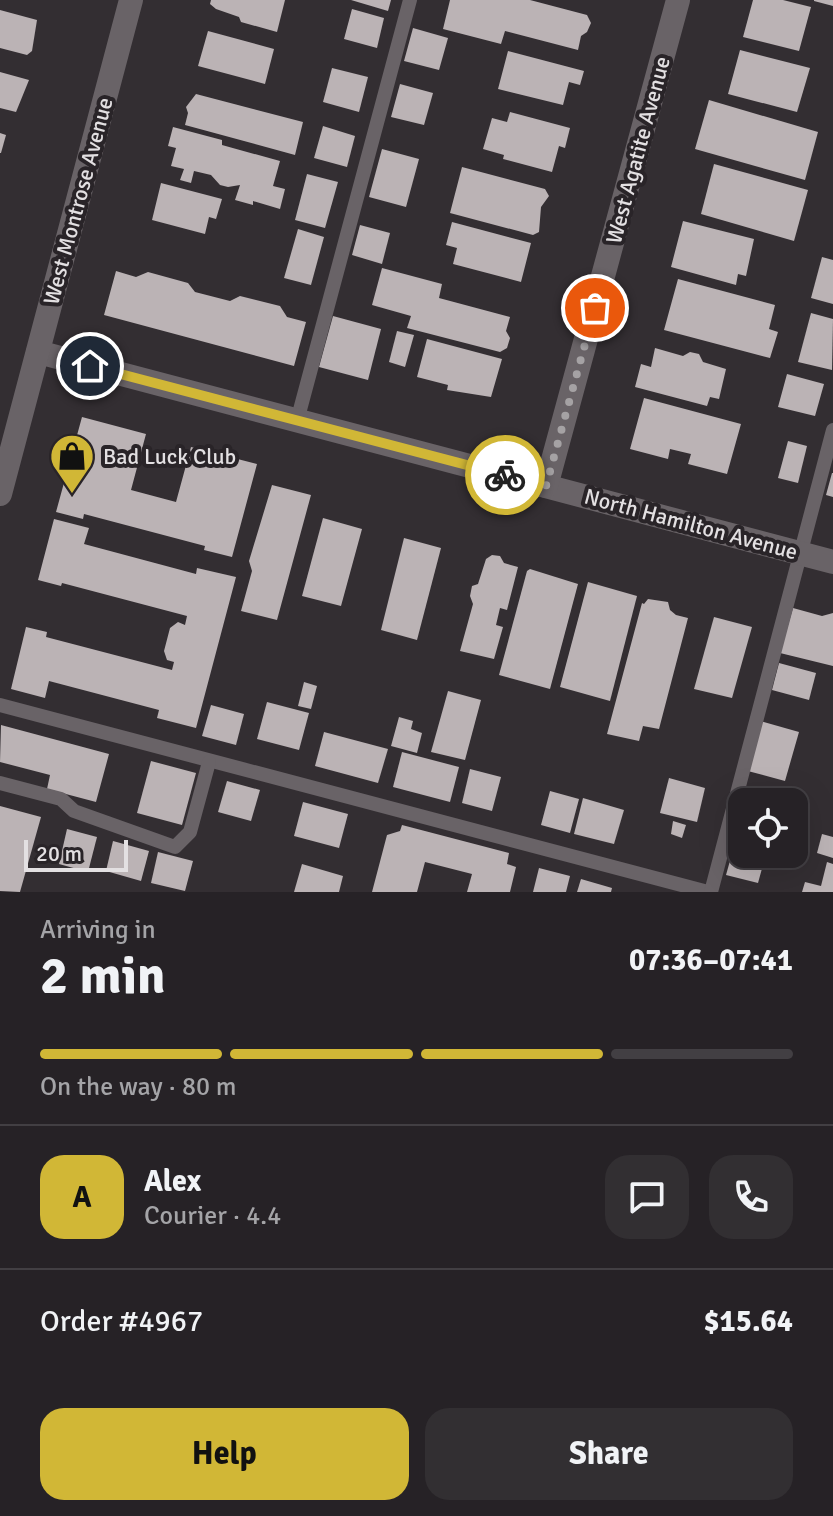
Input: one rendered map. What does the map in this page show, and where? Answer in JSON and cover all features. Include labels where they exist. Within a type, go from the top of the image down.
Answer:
[{"type":"street","name":"West Montrose Avenue","points":[[0,494],[131,0]]},
{"type":"street","name":"West Agatite Avenue","points":[[546,486],[678,0]]},
{"type":"street","name":"North Hamilton Avenue","points":[[38,352],[833,562]]},
{"type":"lane","points":[[297,421],[410,0]]},
{"type":"lane","points":[[0,705],[709,892],[833,430]]},
{"type":"lane","points":[[0,783],[61,799],[74,811],[175,847],[190,832],[209,762]]},
{"type":"building","points":[[211,0],[285,0],[277,32],[241,22],[239,17],[216,9],[210,4]]},
{"type":"building","points":[[351,0],[391,0],[388,11]]},
{"type":"building","points":[[450,0],[530,0],[587,15],[591,23],[581,36],[578,50],[505,31],[501,44],[443,29]]},
{"type":"building","points":[[753,0],[783,0],[811,7],[799,51],[743,37]]},
{"type":"building","points":[[833,0],[833,6],[814,1]]},
{"type":"building","points":[[352,9],[384,18],[377,48],[344,39]]},
{"type":"building","points":[[0,10],[37,20],[32,51],[27,55],[0,48]]},
{"type":"building","points":[[413,28],[448,38],[439,70],[404,61]]},
{"type":"building","points":[[208,31],[274,49],[265,84],[198,66]]},
{"type":"building","points":[[740,50],[810,68],[797,112],[728,94]]},
{"type":"building","points":[[508,51],[584,71],[580,85],[569,82],[563,105],[498,89]]},
{"type":"building","points":[[332,68],[368,77],[359,112],[323,102]]},
{"type":"building","points":[[0,72],[29,80],[16,112],[0,108]]},
{"type":"building","points":[[400,84],[433,93],[424,125],[391,117]]},
{"type":"building","points":[[196,94],[303,122],[295,155],[185,125],[186,107]]},
{"type":"building","points":[[709,100],[818,132],[805,180],[695,149]]},
{"type":"building","points":[[510,112],[570,128],[565,148],[559,146],[552,172],[503,159],[504,155],[483,149],[492,118],[507,122]]},
{"type":"building","points":[[323,126],[355,136],[347,167],[314,158]]},
{"type":"building","points":[[173,127],[222,140],[222,145],[280,161],[273,186],[285,189],[280,209],[253,201],[253,205],[235,200],[240,185],[220,185],[211,175],[194,171],[191,183],[180,180],[184,169],[171,166],[176,148],[168,146]]},
{"type":"building","points":[[0,133],[6,135],[1,153],[0,153]]},
{"type":"building","points":[[382,149],[419,159],[406,207],[369,197]]},
{"type":"building","points":[[714,164],[808,190],[794,241],[701,214]]},
{"type":"building","points":[[462,167],[545,189],[549,196],[541,207],[539,232],[533,235],[450,213]]},
{"type":"building","points":[[307,174],[338,182],[325,228],[295,220]]},
{"type":"building","points":[[161,183],[222,199],[216,219],[209,217],[205,234],[152,220]]},
{"type":"building","points":[[683,221],[754,239],[746,276],[738,274],[736,285],[671,267]]},
{"type":"building","points":[[452,222],[531,243],[521,282],[453,264],[457,248],[446,245]]},
{"type":"building","points":[[360,225],[390,233],[382,264],[352,255]]},
{"type":"building","points":[[298,229],[324,237],[311,285],[284,278]]},
{"type":"building","points":[[822,257],[833,260],[833,304],[811,298]]},
{"type":"building","points":[[382,268],[442,284],[439,298],[510,317],[506,331],[510,338],[507,348],[500,352],[407,328],[411,316],[372,305]]},
{"type":"building","points":[[116,271],[136,277],[148,272],[188,283],[195,292],[230,301],[240,296],[280,306],[287,317],[306,322],[294,366],[104,315]]},
{"type":"building","points":[[678,279],[775,305],[769,329],[778,332],[770,358],[664,330]]},
{"type":"building","points":[[811,313],[833,319],[832,370],[798,362]]},
{"type":"building","points":[[333,316],[381,329],[368,380],[319,367]]},
{"type":"building","points":[[397,331],[414,335],[405,367],[389,362]]},
{"type":"building","points":[[427,339],[502,359],[491,397],[447,390],[448,385],[417,377]]},
{"type":"building","points":[[655,348],[683,356],[690,352],[699,354],[703,362],[726,369],[719,399],[710,397],[707,406],[635,387],[641,364],[651,367]]},
{"type":"building","points":[[787,374],[824,384],[815,416],[778,407]]},
{"type":"building","points":[[644,398],[741,424],[727,474],[688,464],[691,454],[670,449],[668,459],[630,449]]},
{"type":"building","points":[[82,417],[146,434],[131,490],[176,502],[191,447],[257,464],[232,557],[204,550],[205,546],[84,514],[83,519],[56,512]]},
{"type":"building","points":[[788,441],[807,446],[798,483],[778,478]]},
{"type":"building","points":[[833,473],[833,497],[826,495]]},
{"type":"building","points":[[272,485],[311,495],[277,620],[241,611],[252,571],[249,561]]},
{"type":"building","points":[[323,518],[362,529],[341,606],[302,596]]},
{"type":"building","points":[[54,519],[89,528],[84,544],[196,574],[197,568],[236,577],[196,728],[157,718],[159,710],[49,681],[45,698],[11,689],[26,627],[47,632],[46,637],[172,670],[174,662],[167,660],[164,651],[170,628],[178,622],[185,625],[187,616],[62,583],[61,586],[38,580]]},
{"type":"building","points":[[404,538],[441,548],[417,640],[381,630]]},
{"type":"building","points":[[492,555],[500,556],[504,563],[518,567],[507,610],[500,608],[496,625],[503,627],[494,659],[460,651],[473,604],[470,596],[472,586],[478,584],[486,559]]},
{"type":"building","points":[[530,569],[578,584],[550,689],[499,675]]},
{"type":"building","points":[[588,582],[637,596],[610,701],[560,687]]},
{"type":"building","points":[[648,599],[668,602],[670,610],[676,615],[688,618],[659,729],[643,726],[639,741],[607,734],[642,603]]},
{"type":"building","points":[[793,608],[822,616],[833,613],[833,666],[780,653]]},
{"type":"building","points":[[714,617],[752,627],[732,698],[694,689]]},
{"type":"building","points":[[779,663],[816,673],[809,700],[772,690]]},
{"type":"building","points":[[304,682],[317,686],[311,709],[298,706]]},
{"type":"building","points":[[448,691],[481,700],[465,760],[431,752]]},
{"type":"building","points":[[267,702],[309,713],[299,750],[257,739]]},
{"type":"building","points":[[211,705],[244,714],[236,745],[202,736]]},
{"type":"building","points":[[399,717],[413,721],[411,729],[422,733],[417,753],[391,746]]},
{"type":"building","points":[[757,720],[799,732],[785,781],[744,770]]},
{"type":"building","points":[[1,725],[109,754],[96,802],[47,789],[50,775],[0,762]]},
{"type":"building","points":[[324,732],[388,749],[378,783],[315,766]]},
{"type":"building","points":[[402,752],[459,767],[450,802],[393,787]]},
{"type":"building","points":[[151,761],[196,773],[182,825],[137,813]]},
{"type":"building","points":[[470,769],[501,777],[492,811],[462,803]]},
{"type":"building","points":[[669,778],[705,788],[697,822],[660,813]]},
{"type":"building","points":[[227,781],[260,790],[251,821],[218,812]]},
{"type":"building","points":[[550,791],[579,799],[570,833],[541,825]]},
{"type":"building","points":[[583,798],[624,810],[614,844],[574,834]]},
{"type":"building","points":[[303,802],[348,814],[339,848],[294,836]]},
{"type":"building","points":[[0,806],[41,817],[20,892],[0,891]]},
{"type":"building","points":[[673,821],[686,825],[682,838],[671,834]]},
{"type":"building","points":[[402,825],[509,853],[507,864],[516,867],[510,892],[467,892],[472,874],[425,862],[417,892],[372,892],[387,835],[400,831]]},
{"type":"building","points":[[67,829],[97,837],[88,872],[59,864]]},
{"type":"building","points":[[822,834],[833,837],[833,858],[817,853]]},
{"type":"building","points":[[113,841],[149,851],[141,881],[106,871]]},
{"type":"building","points":[[158,852],[193,861],[185,891],[151,883]]},
{"type":"building","points":[[827,862],[833,864],[833,892],[802,892],[805,882],[821,886]]},
{"type":"building","points":[[302,864],[343,876],[339,892],[294,892]]},
{"type":"building","points":[[539,868],[570,876],[566,892],[533,892]]},
{"type":"building","points":[[728,868],[762,868],[758,883],[726,875]]},
{"type":"building","points":[[581,879],[612,888],[611,892],[577,892]]},
{"type":"way so far","points":[[505,475],[546,486],[595,308]]},
{"type":"place","name":"Bad Luck Club","points":[[72,495]]},
{"type":"route","points":[[90,366],[505,475]]}]
